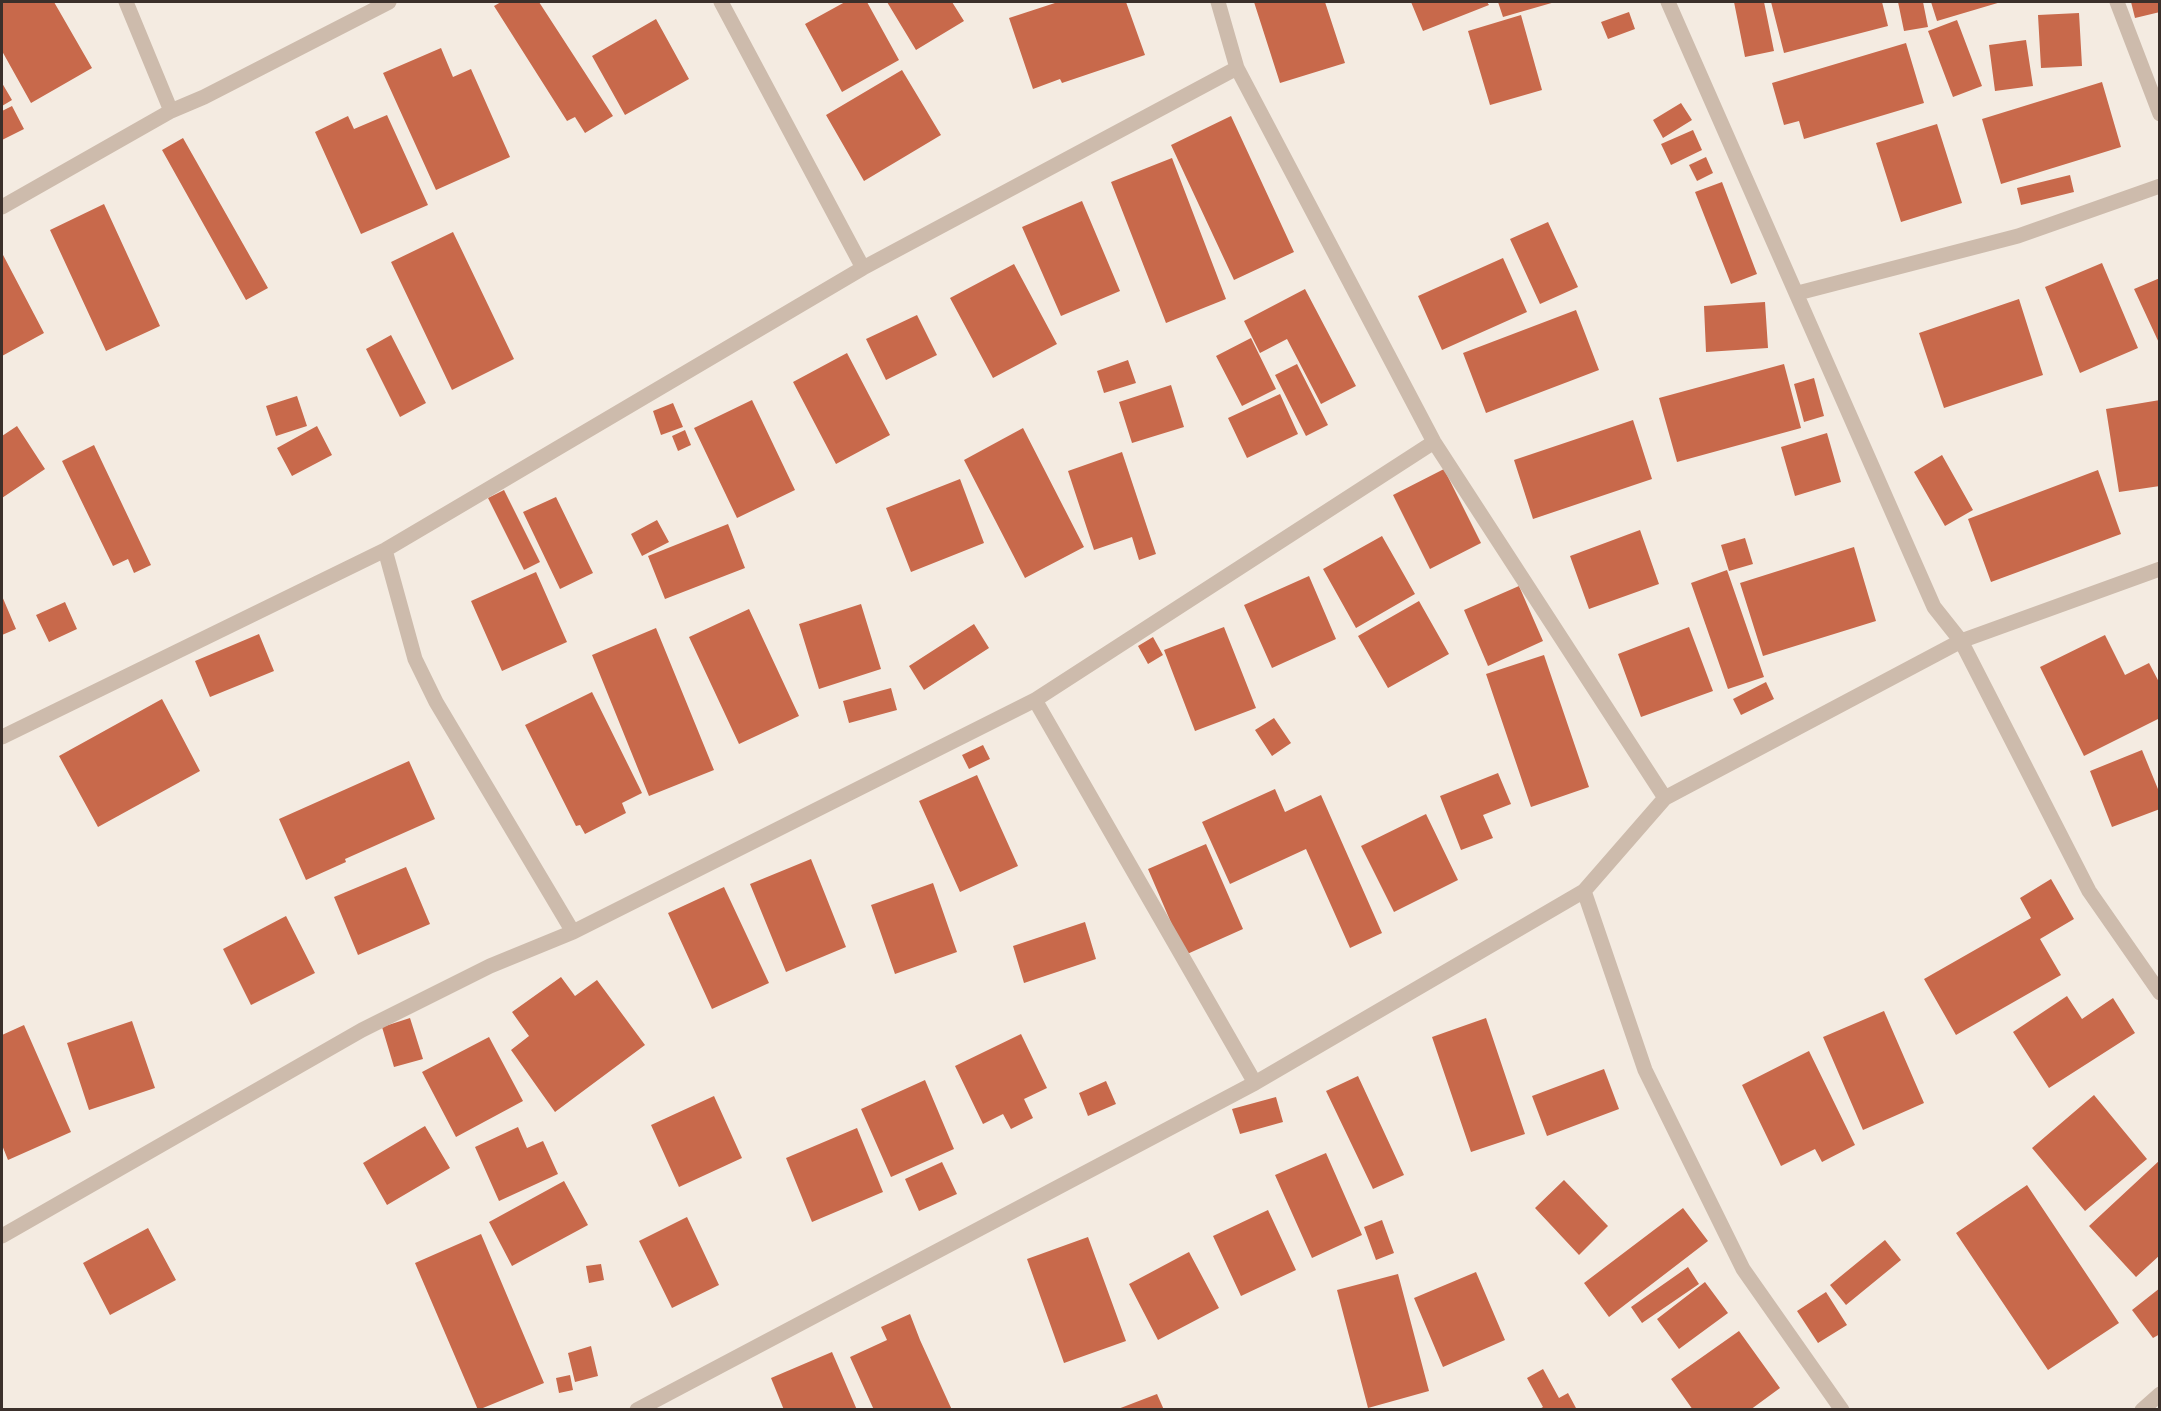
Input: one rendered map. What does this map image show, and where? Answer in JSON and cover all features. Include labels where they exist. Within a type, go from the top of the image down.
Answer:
[{"type":"street","points":[[126,2],[171,111]]},
{"type":"street","points":[[2,207],[171,111],[204,98],[389,2]]},
{"type":"street","points":[[721,2],[863,268]]},
{"type":"street","points":[[1218,2],[1237,68],[1434,442],[1665,798]]},
{"type":"street","points":[[1668,2],[1798,293],[1934,607],[1961,641],[2089,891],[2160,993]]},
{"type":"street","points":[[2117,2],[2160,114]]},
{"type":"street","points":[[2,737],[385,550],[863,268],[1237,68]]},
{"type":"street","points":[[1798,293],[2018,236],[2160,186]]},
{"type":"street","points":[[2,1236],[362,1030],[490,966],[573,932],[1035,700],[1434,442]]},
{"type":"street","points":[[385,550],[415,659],[436,702],[573,932]]},
{"type":"street","points":[[637,1410],[1255,1083],[1584,891],[1665,798],[1961,641],[2160,569]]},
{"type":"street","points":[[1035,700],[1255,1083]]},
{"type":"street","points":[[1584,891],[1645,1070],[1722,1227],[1743,1269],[1842,1410]]},
{"type":"street","points":[[2142,1410],[2160,1394]]},
{"type":"building","points":[[2,2],[54,2],[92,68],[31,103],[2,51]]},
{"type":"building","points":[[501,2],[539,2],[613,116],[585,133],[575,117],[567,121],[494,6]]},
{"type":"building","points":[[845,2],[867,2],[899,60],[842,92],[805,24]]},
{"type":"building","points":[[887,2],[952,2],[964,21],[916,50]]},
{"type":"building","points":[[1058,2],[1126,2],[1145,55],[1062,83],[1060,79],[1033,89],[1009,18]]},
{"type":"building","points":[[1254,2],[1325,2],[1345,63],[1280,83]]},
{"type":"building","points":[[1411,2],[1487,2],[1489,5],[1423,31]]},
{"type":"building","points":[[1498,2],[1555,2],[1503,17]]},
{"type":"building","points":[[1734,2],[1764,2],[1774,51],[1745,57]]},
{"type":"building","points":[[1771,2],[1882,2],[1888,26],[1784,53]]},
{"type":"building","points":[[1898,2],[1923,2],[1928,27],[1904,31]]},
{"type":"building","points":[[1931,2],[2001,2],[1937,21]]},
{"type":"building","points":[[2131,2],[2160,2],[2160,12],[2135,18]]},
{"type":"building","points":[[1629,12],[1635,29],[1608,39],[1601,22]]},
{"type":"building","points":[[2079,13],[2082,66],[2041,68],[2038,15]]},
{"type":"building","points":[[1521,15],[1542,90],[1490,105],[1468,31]]},
{"type":"building","points":[[656,19],[689,79],[625,115],[592,56]]},
{"type":"building","points":[[1957,20],[1982,86],[1953,97],[1928,31]]},
{"type":"building","points":[[2026,40],[2033,86],[1995,91],[1989,45]]},
{"type":"building","points":[[1906,43],[1924,103],[1804,139],[1799,121],[1784,125],[1772,83]]},
{"type":"building","points":[[441,48],[453,77],[471,69],[510,157],[436,190],[383,73]]},
{"type":"building","points":[[902,70],[941,135],[864,181],[826,115]]},
{"type":"building","points":[[2102,82],[2121,147],[2001,184],[1982,119]]},
{"type":"building","points":[[2,83],[12,100],[2,106]]},
{"type":"building","points":[[1681,103],[1692,120],[1663,138],[1653,120]]},
{"type":"building","points":[[12,106],[24,129],[2,140],[2,111]]},
{"type":"building","points":[[387,115],[428,205],[361,234],[315,132],[348,116],[354,129]]},
{"type":"building","points":[[1231,116],[1294,252],[1234,280],[1171,145]]},
{"type":"building","points":[[1937,124],[1962,203],[1901,222],[1876,143]]},
{"type":"building","points":[[1693,130],[1702,150],[1671,165],[1661,144]]},
{"type":"building","points":[[183,138],[268,288],[246,300],[162,150]]},
{"type":"building","points":[[1706,157],[1713,173],[1697,181],[1689,165]]},
{"type":"building","points":[[1172,158],[1226,299],[1166,323],[1111,182]]},
{"type":"building","points":[[2070,175],[2074,192],[2021,205],[2017,188]]},
{"type":"building","points":[[1722,182],[1757,274],[1731,284],[1695,192]]},
{"type":"building","points":[[1082,201],[1120,291],[1061,316],[1022,227]]},
{"type":"building","points":[[104,204],[160,326],[106,351],[50,230]]},
{"type":"building","points":[[1548,222],[1578,287],[1540,304],[1510,239]]},
{"type":"building","points":[[453,232],[514,359],[452,390],[391,262]]},
{"type":"building","points":[[2,253],[44,333],[2,356]]},
{"type":"building","points":[[1503,258],[1527,312],[1442,350],[1418,296]]},
{"type":"building","points":[[2102,263],[2138,348],[2080,373],[2045,287]]},
{"type":"building","points":[[1014,264],[1057,344],[993,378],[950,298]]},
{"type":"building","points":[[2160,278],[2160,345],[2134,289]]},
{"type":"building","points":[[1305,289],[1356,386],[1321,404],[1287,339],[1260,353],[1244,321]]},
{"type":"building","points":[[2019,299],[2043,375],[1944,408],[1919,333]]},
{"type":"building","points":[[1765,302],[1768,348],[1706,352],[1704,306]]},
{"type":"building","points":[[1576,310],[1599,370],[1486,413],[1463,353]]},
{"type":"building","points":[[917,315],[937,355],[886,380],[866,339]]},
{"type":"building","points":[[391,335],[426,403],[400,417],[366,349]]},
{"type":"building","points":[[1251,338],[1276,389],[1242,406],[1216,356]]},
{"type":"building","points":[[847,353],[890,435],[836,464],[793,382]]},
{"type":"building","points":[[1128,360],[1136,383],[1104,393],[1097,371]]},
{"type":"building","points":[[1297,364],[1328,425],[1306,436],[1275,375]]},
{"type":"building","points":[[1784,364],[1801,428],[1677,462],[1659,398]]},
{"type":"building","points":[[1814,378],[1824,416],[1804,422],[1794,384]]},
{"type":"building","points":[[1171,385],[1184,427],[1132,443],[1119,402]]},
{"type":"building","points":[[1280,394],[1298,434],[1247,458],[1228,418]]},
{"type":"building","points":[[297,396],[307,426],[276,436],[266,406]]},
{"type":"building","points":[[752,400],[795,490],[737,518],[694,428]]},
{"type":"building","points":[[2160,400],[2160,486],[2119,492],[2106,409]]},
{"type":"building","points":[[673,403],[683,427],[661,435],[653,411]]},
{"type":"building","points":[[1633,420],[1652,479],[1533,519],[1514,460]]},
{"type":"building","points":[[17,426],[45,469],[2,498],[2,436]]},
{"type":"building","points":[[317,426],[332,455],[292,476],[277,448]]},
{"type":"building","points":[[1023,428],[1084,547],[1025,578],[964,460]]},
{"type":"building","points":[[685,430],[691,445],[678,451],[672,436]]},
{"type":"building","points":[[1827,433],[1841,482],[1795,496],[1781,447]]},
{"type":"building","points":[[94,445],[151,565],[134,573],[128,559],[113,566],[62,461]]},
{"type":"building","points":[[1122,452],[1156,554],[1139,560],[1132,537],[1094,550],[1068,471]]},
{"type":"building","points":[[1942,455],[1973,510],[1945,526],[1914,472]]},
{"type":"building","points":[[1444,469],[1481,543],[1430,569],[1393,495]]},
{"type":"building","points":[[2098,470],[2121,534],[1991,582],[1968,519]]},
{"type":"building","points":[[960,479],[984,543],[911,572],[886,508]]},
{"type":"building","points":[[504,490],[540,562],[524,570],[488,498]]},
{"type":"building","points":[[556,497],[593,573],[560,589],[523,512]]},
{"type":"building","points":[[657,520],[669,542],[642,556],[631,534]]},
{"type":"building","points":[[728,524],[745,568],[665,599],[648,556]]},
{"type":"building","points":[[1640,530],[1659,584],[1589,609],[1570,556]]},
{"type":"building","points":[[1382,536],[1415,594],[1356,628],[1323,569]]},
{"type":"building","points":[[1745,538],[1753,564],[1729,571],[1721,545]]},
{"type":"building","points":[[1854,547],[1876,621],[1763,656],[1740,583]]},
{"type":"building","points":[[1727,570],[1764,677],[1728,689],[1691,583]]},
{"type":"building","points":[[536,572],[567,642],[502,671],[471,601]]},
{"type":"building","points":[[1309,576],[1336,639],[1272,668],[1244,605]]},
{"type":"building","points":[[1519,586],[1543,641],[1488,666],[1464,610]]},
{"type":"building","points":[[2,596],[16,629],[2,635]]},
{"type":"building","points":[[1419,601],[1449,654],[1388,688],[1358,636]]},
{"type":"building","points":[[65,602],[77,629],[49,642],[36,615]]},
{"type":"building","points":[[861,604],[881,669],[819,689],[799,624]]},
{"type":"building","points":[[749,609],[799,716],[739,744],[689,637]]},
{"type":"building","points":[[974,624],[989,648],[924,690],[909,666]]},
{"type":"building","points":[[1224,627],[1256,708],[1195,731],[1164,650]]},
{"type":"building","points":[[1689,627],[1713,691],[1641,717],[1618,654]]},
{"type":"building","points":[[656,628],[714,770],[649,796],[592,655]]},
{"type":"building","points":[[259,634],[274,671],[210,697],[195,661]]},
{"type":"building","points":[[2105,635],[2125,675],[2149,663],[2160,684],[2160,718],[2084,756],[2040,667]]},
{"type":"building","points":[[1153,637],[1163,655],[1148,664],[1138,646]]},
{"type":"building","points":[[1544,655],[1589,787],[1531,807],[1486,674]]},
{"type":"building","points":[[1766,682],[1774,699],[1741,715],[1733,699]]},
{"type":"building","points":[[891,688],[897,710],[849,723],[843,701]]},
{"type":"building","points":[[592,692],[642,793],[622,803],[626,813],[585,834],[580,825],[576,826],[525,725]]},
{"type":"building","points":[[162,699],[200,771],[98,827],[59,756]]},
{"type":"building","points":[[1274,718],[1291,743],[1272,756],[1255,730]]},
{"type":"building","points":[[983,745],[990,759],[969,769],[962,755]]},
{"type":"building","points":[[2142,750],[2160,794],[2160,809],[2112,827],[2090,771]]},
{"type":"building","points":[[409,761],[435,819],[345,859],[346,862],[306,880],[279,819]]},
{"type":"building","points":[[1498,773],[1511,804],[1483,815],[1493,838],[1461,850],[1440,796]]},
{"type":"building","points":[[977,775],[1018,866],[960,892],[919,801]]},
{"type":"building","points":[[1275,789],[1285,812],[1321,795],[1382,933],[1350,948],[1306,849],[1230,884],[1202,822]]},
{"type":"building","points":[[1426,814],[1458,880],[1394,912],[1361,846]]},
{"type":"building","points":[[1206,844],[1243,929],[1185,955],[1148,869]]},
{"type":"building","points":[[811,859],[846,947],[786,972],[750,884]]},
{"type":"building","points":[[406,867],[430,924],[358,955],[334,897]]},
{"type":"building","points":[[2051,879],[2074,919],[2040,939],[2061,975],[1956,1035],[1924,979],[2031,918],[2020,898]]},
{"type":"building","points":[[933,883],[957,952],[895,974],[871,905]]},
{"type":"building","points":[[724,887],[769,983],[712,1009],[668,913]]},
{"type":"building","points":[[286,916],[315,973],[251,1005],[223,949]]},
{"type":"building","points":[[1085,922],[1096,959],[1024,983],[1013,946]]},
{"type":"building","points":[[561,977],[575,996],[597,980],[645,1045],[555,1112],[511,1050],[529,1036],[512,1012]]},
{"type":"building","points":[[2067,996],[2082,1019],[2113,998],[2135,1033],[2049,1088],[2013,1032]]},
{"type":"building","points":[[1884,1011],[1924,1103],[1863,1130],[1823,1037]]},
{"type":"building","points":[[410,1018],[423,1059],[394,1067],[382,1027]]},
{"type":"building","points":[[1486,1018],[1525,1134],[1471,1152],[1432,1037]]},
{"type":"building","points":[[132,1021],[155,1088],[89,1110],[67,1043]]},
{"type":"building","points":[[24,1025],[71,1132],[8,1160],[2,1145],[2,1035]]},
{"type":"building","points":[[1021,1034],[1047,1088],[1024,1099],[1033,1118],[1011,1129],[1003,1114],[983,1124],[955,1066]]},
{"type":"building","points":[[489,1037],[523,1101],[456,1137],[422,1072]]},
{"type":"building","points":[[1809,1051],[1855,1145],[1822,1162],[1815,1149],[1781,1166],[1742,1085]]},
{"type":"building","points":[[1604,1069],[1619,1109],[1547,1136],[1532,1096]]},
{"type":"building","points":[[1358,1076],[1404,1175],[1373,1189],[1326,1091]]},
{"type":"building","points":[[925,1080],[954,1149],[891,1177],[861,1109]]},
{"type":"building","points":[[1106,1081],[1116,1104],[1088,1116],[1079,1093]]},
{"type":"building","points":[[2094,1095],[2147,1159],[2085,1211],[2032,1148]]},
{"type":"building","points":[[714,1096],[742,1158],[679,1187],[651,1125]]},
{"type":"building","points":[[1276,1097],[1283,1122],[1240,1134],[1232,1109]]},
{"type":"building","points":[[425,1126],[450,1168],[387,1205],[363,1163]]},
{"type":"building","points":[[518,1127],[527,1148],[543,1141],[558,1174],[499,1201],[475,1147]]},
{"type":"building","points":[[857,1128],[883,1192],[812,1222],[786,1158]]},
{"type":"building","points":[[1326,1153],[1362,1235],[1312,1258],[1275,1175]]},
{"type":"building","points":[[2160,1160],[2160,1255],[2136,1277],[2089,1226]]},
{"type":"building","points":[[942,1162],[957,1194],[919,1211],[905,1179]]},
{"type":"building","points":[[1564,1180],[1608,1226],[1579,1255],[1535,1208]]},
{"type":"building","points":[[564,1181],[588,1225],[512,1266],[489,1222]]},
{"type":"building","points":[[2027,1185],[2119,1323],[2048,1370],[1956,1233]]},
{"type":"building","points":[[1683,1208],[1708,1241],[1609,1317],[1584,1283]]},
{"type":"building","points":[[1268,1210],[1296,1270],[1241,1296],[1213,1236]]},
{"type":"building","points":[[687,1217],[719,1285],[672,1308],[639,1241]]},
{"type":"building","points":[[1382,1220],[1394,1253],[1376,1260],[1364,1227]]},
{"type":"building","points":[[148,1228],[176,1280],[110,1315],[83,1263]]},
{"type":"building","points":[[481,1234],[544,1383],[478,1410],[415,1263]]},
{"type":"building","points":[[1088,1237],[1126,1341],[1064,1363],[1027,1259]]},
{"type":"building","points":[[1885,1240],[1901,1260],[1846,1305],[1830,1285]]},
{"type":"building","points":[[1189,1252],[1219,1308],[1158,1340],[1129,1284]]},
{"type":"building","points":[[601,1264],[604,1280],[589,1283],[586,1266]]},
{"type":"building","points":[[1688,1267],[1699,1284],[1642,1323],[1631,1307]]},
{"type":"building","points":[[1476,1272],[1505,1340],[1443,1367],[1414,1298]]},
{"type":"building","points":[[1398,1274],[1429,1391],[1368,1408],[1337,1290]]},
{"type":"building","points":[[1705,1282],[1728,1313],[1679,1349],[1657,1319]]},
{"type":"building","points":[[2160,1288],[2160,1334],[2153,1338],[2132,1310]]},
{"type":"building","points":[[1826,1292],[1847,1325],[1818,1343],[1797,1311]]},
{"type":"building","points":[[910,1314],[952,1410],[874,1410],[850,1357],[887,1340],[881,1327]]},
{"type":"building","points":[[1739,1331],[1780,1388],[1750,1410],[1693,1410],[1671,1379]]},
{"type":"building","points":[[591,1346],[598,1376],[575,1382],[568,1353]]},
{"type":"building","points":[[832,1352],[857,1410],[784,1410],[771,1378]]},
{"type":"building","points":[[1543,1369],[1559,1398],[1568,1393],[1577,1410],[1538,1410],[1543,1407],[1527,1378]]},
{"type":"building","points":[[570,1375],[573,1390],[559,1393],[556,1378]]},
{"type":"building","points":[[1157,1394],[1164,1410],[1118,1410],[1118,1409]]}]
